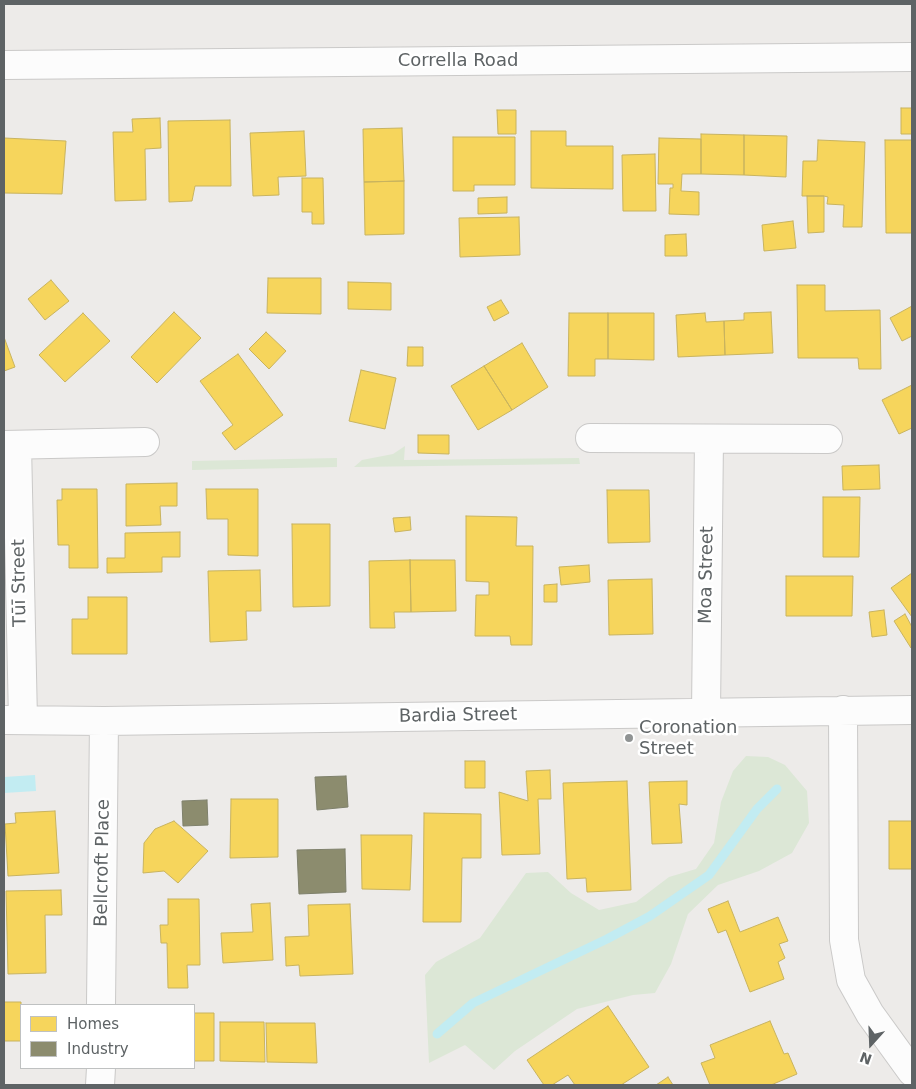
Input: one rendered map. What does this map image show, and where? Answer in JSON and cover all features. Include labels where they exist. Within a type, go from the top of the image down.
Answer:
[{"type":"street","name":"Corrella Road","points":[[4,65],[912,57]]},
{"type":"street","points":[[590,438],[828,439]]},
{"type":"street","name":"Moa Street","points":[[706,712],[709,439]]},
{"type":"street","name":"Tūī Street","points":[[14,720],[10,446],[145,442]]},
{"type":"street","points":[[843,710],[844,940],[851,980],[870,1014],[912,1072]]},
{"type":"street","name":"Bardia Street","points":[[14,720],[104,721],[912,710]]},
{"type":"street","name":"Bellcroft Place","points":[[102,1004],[104,721]]},
{"type":"street","points":[[100,1085],[101,1069]]},
{"type":"green space","points":[[405,446],[404,460],[579,458],[580,464],[354,467],[362,460],[393,454]]},
{"type":"green space","points":[[337,458],[337,467],[192,470],[192,461]]},
{"type":"green space","points":[[746,756],[768,757],[785,765],[807,791],[809,823],[792,853],[759,871],[718,885],[688,914],[671,964],[655,993],[633,995],[577,1009],[515,1051],[494,1070],[465,1045],[429,1063],[425,975],[436,962],[480,938],[526,873],[548,872],[571,893],[599,910],[636,902],[669,877],[696,869],[714,843],[721,802],[733,771]]},
{"type":"water","points":[[35,775],[36,791],[4,793],[4,777]]},
{"type":"building: Homes","points":[[901,108],[912,108],[912,134],[901,134]]},
{"type":"building: Homes","points":[[497,110],[516,110],[516,134],[498,134]]},
{"type":"building: Homes","points":[[160,118],[161,148],[145,149],[146,200],[115,201],[113,132],[133,132],[132,119]]},
{"type":"building: Homes","points":[[230,120],[231,186],[195,186],[192,201],[169,202],[168,121]]},
{"type":"building: Homes","points":[[402,128],[404,181],[364,182],[363,129]]},
{"type":"building: Homes","points":[[304,131],[306,176],[278,177],[279,195],[253,196],[250,133]]},
{"type":"building: Homes","points":[[531,131],[566,131],[566,146],[613,146],[613,189],[531,188]]},
{"type":"building: Homes","points":[[701,134],[744,135],[744,175],[701,174]]},
{"type":"building: Homes","points":[[744,135],[787,136],[786,177],[744,175]]},
{"type":"building: Homes","points":[[453,137],[515,137],[515,185],[474,185],[474,191],[453,191]]},
{"type":"building: Homes","points":[[4,138],[66,141],[62,194],[4,193]]},
{"type":"building: Homes","points":[[659,138],[701,139],[701,174],[682,174],[681,191],[699,192],[699,215],[669,214],[670,188],[673,188],[673,184],[658,184]]},
{"type":"building: Homes","points":[[818,140],[865,142],[862,227],[843,227],[844,205],[827,204],[828,197],[824,196],[802,196],[803,161],[817,161]]},
{"type":"building: Homes","points":[[885,140],[912,140],[912,233],[886,233]]},
{"type":"building: Homes","points":[[655,154],[656,211],[623,211],[622,155]]},
{"type":"building: Homes","points":[[302,178],[323,178],[324,224],[312,224],[312,212],[302,212]]},
{"type":"building: Homes","points":[[404,181],[404,234],[365,235],[364,182]]},
{"type":"building: Homes","points":[[807,196],[824,196],[824,232],[808,233]]},
{"type":"building: Homes","points":[[507,197],[507,213],[478,214],[478,198]]},
{"type":"building: Homes","points":[[519,217],[520,255],[460,257],[459,218]]},
{"type":"building: Homes","points":[[793,221],[796,248],[764,251],[762,225]]},
{"type":"building: Homes","points":[[686,234],[687,256],[665,256],[665,235]]},
{"type":"building: Homes","points":[[268,278],[321,278],[321,314],[267,313]]},
{"type":"building: Homes","points":[[51,280],[69,301],[45,320],[28,299]]},
{"type":"building: Homes","points":[[348,282],[391,283],[391,310],[348,309]]},
{"type":"building: Homes","points":[[797,285],[825,285],[825,311],[880,310],[881,369],[859,369],[858,358],[798,358]]},
{"type":"building: Homes","points":[[501,300],[509,313],[494,321],[487,307]]},
{"type":"building: Homes","points":[[912,306],[912,336],[902,341],[890,318]]},
{"type":"building: Homes","points":[[174,312],[201,338],[157,383],[131,357]]},
{"type":"building: Homes","points":[[771,312],[773,353],[725,355],[724,321],[744,320],[744,313]]},
{"type":"building: Homes","points":[[83,313],[110,341],[65,382],[39,355]]},
{"type":"building: Homes","points":[[569,313],[608,313],[608,359],[595,359],[595,376],[568,376]]},
{"type":"building: Homes","points":[[608,313],[654,313],[654,360],[608,359]]},
{"type":"building: Homes","points":[[705,313],[706,322],[724,321],[725,355],[678,357],[676,315]]},
{"type":"building: Homes","points":[[266,332],[286,351],[269,369],[249,349]]},
{"type":"building: Homes","points":[[4,337],[15,367],[4,371]]},
{"type":"building: Homes","points":[[522,343],[548,387],[512,410],[484,366]]},
{"type":"building: Homes","points":[[408,347],[423,347],[423,366],[407,366]]},
{"type":"building: Homes","points":[[238,354],[283,415],[235,450],[222,433],[233,425],[200,381]]},
{"type":"building: Homes","points":[[484,366],[512,410],[478,430],[451,386]]},
{"type":"building: Homes","points":[[361,370],[396,378],[385,429],[349,421]]},
{"type":"building: Homes","points":[[912,385],[912,428],[899,434],[882,400]]},
{"type":"building: Homes","points":[[418,435],[449,435],[449,454],[418,453]]},
{"type":"building: Homes","points":[[879,465],[880,489],[843,490],[842,466]]},
{"type":"building: Homes","points":[[177,483],[177,506],[160,506],[161,525],[126,526],[126,484]]},
{"type":"building: Homes","points":[[62,489],[97,489],[98,568],[69,568],[69,545],[58,545],[57,500],[62,500]]},
{"type":"building: Homes","points":[[206,489],[258,489],[258,556],[228,555],[228,519],[207,519]]},
{"type":"building: Homes","points":[[607,490],[649,490],[650,542],[608,543]]},
{"type":"building: Homes","points":[[823,497],[860,497],[859,557],[823,557]]},
{"type":"building: Homes","points":[[466,516],[517,517],[516,546],[533,546],[532,645],[511,645],[510,636],[475,636],[476,595],[489,595],[489,582],[466,581]]},
{"type":"building: Homes","points":[[410,517],[411,530],[395,532],[393,518]]},
{"type":"building: Homes","points":[[292,524],[330,524],[330,606],[293,607]]},
{"type":"building: Homes","points":[[180,532],[180,557],[162,557],[162,572],[107,573],[107,558],[125,558],[125,533]]},
{"type":"building: Homes","points":[[410,560],[411,612],[394,612],[395,628],[370,628],[369,561]]},
{"type":"building: Homes","points":[[410,560],[455,560],[456,611],[411,612]]},
{"type":"building: Homes","points":[[589,565],[590,582],[561,585],[559,567]]},
{"type":"building: Homes","points":[[260,570],[261,611],[246,611],[247,640],[210,642],[208,571]]},
{"type":"building: Homes","points":[[912,573],[912,617],[891,588]]},
{"type":"building: Homes","points":[[786,576],[853,576],[852,616],[786,616]]},
{"type":"building: Homes","points":[[652,579],[653,634],[609,635],[608,580]]},
{"type":"building: Homes","points":[[557,584],[557,602],[544,602],[544,585]]},
{"type":"building: Homes","points":[[88,597],[127,597],[127,654],[72,654],[72,619],[88,619]]},
{"type":"building: Homes","points":[[884,610],[887,635],[872,637],[869,612]]},
{"type":"building: Homes","points":[[905,614],[912,627],[911,648],[894,621]]},
{"type":"building: Homes","points":[[465,761],[485,761],[485,788],[465,788]]},
{"type":"building: Homes","points":[[550,770],[551,799],[538,799],[540,854],[502,855],[499,792],[528,801],[526,771]]},
{"type":"building: Homes","points":[[627,781],[631,890],[587,892],[586,878],[567,879],[563,783]]},
{"type":"building: Homes","points":[[687,781],[687,805],[679,804],[682,843],[652,844],[649,782]]},
{"type":"building: Homes","points":[[231,799],[278,799],[278,857],[230,858]]},
{"type":"building: Homes","points":[[55,811],[59,873],[8,876],[5,824],[16,823],[15,813]]},
{"type":"building: Homes","points":[[424,813],[481,814],[481,858],[462,858],[461,922],[423,922]]},
{"type":"building: Homes","points":[[174,821],[208,851],[178,883],[164,871],[143,873],[144,843],[155,829]]},
{"type":"building: Homes","points":[[889,821],[912,821],[912,869],[889,869]]},
{"type":"building: Homes","points":[[361,835],[412,835],[410,890],[362,889]]},
{"type":"building: Homes","points":[[61,890],[62,915],[45,915],[46,973],[8,974],[6,891]]},
{"type":"building: Homes","points":[[168,899],[199,899],[200,965],[187,965],[188,988],[168,988],[167,943],[161,943],[160,925],[168,925]]},
{"type":"building: Homes","points":[[728,901],[740,932],[778,917],[788,941],[779,944],[785,958],[778,962],[784,979],[750,992],[726,930],[718,933],[708,909]]},
{"type":"building: Homes","points":[[270,903],[273,960],[223,963],[221,933],[253,932],[251,904]]},
{"type":"building: Homes","points":[[350,904],[353,974],[300,976],[299,965],[286,966],[285,937],[309,936],[308,905]]},
{"type":"building: Homes","points":[[4,1002],[21,1002],[20,1041],[4,1041]]},
{"type":"building: Homes","points":[[608,1006],[649,1067],[621,1085],[575,1085],[568,1075],[552,1085],[544,1085],[527,1060]]},
{"type":"building: Homes","points":[[195,1013],[214,1013],[214,1061],[195,1061]]},
{"type":"building: Homes","points":[[770,1021],[784,1054],[788,1053],[797,1074],[771,1085],[710,1085],[701,1063],[715,1058],[710,1045]]},
{"type":"building: Homes","points":[[220,1022],[264,1022],[265,1062],[220,1061]]},
{"type":"building: Homes","points":[[266,1023],[315,1023],[317,1063],[267,1062]]},
{"type":"building: Homes","points":[[668,1077],[673,1085],[656,1085]]},
{"type":"building: Industry","points":[[346,776],[348,807],[317,810],[315,777]]},
{"type":"building: Industry","points":[[207,800],[208,825],[183,826],[182,801]]},
{"type":"building: Industry","points":[[345,849],[346,892],[299,894],[297,850]]},
{"type":"waterway","points":[[437,1034],[473,1003],[607,939],[650,916],[709,875],[757,809],[777,789]]},
{"type":"place","name":"Coronation Street","points":[[629,738]]}]
